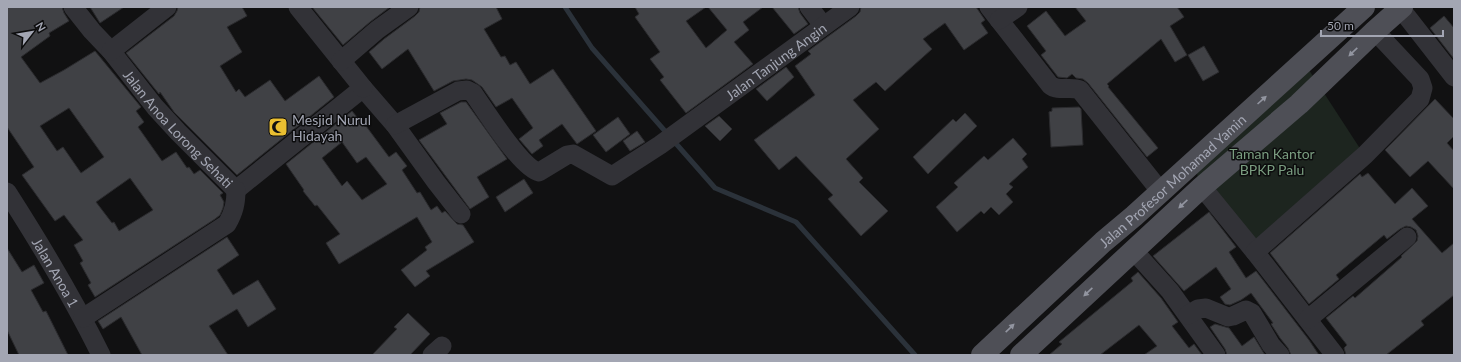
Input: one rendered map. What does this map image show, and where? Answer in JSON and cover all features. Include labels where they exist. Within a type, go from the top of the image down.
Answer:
[{"type":"main road","name":"Jalan Profesor Mohamad Yamin","points":[[982,355],[1103,242],[1161,192],[1364,7]]},
{"type":"main road","name":"Jalan Profesor Mohamad Yamin","points":[[1020,355],[1202,187],[1299,104],[1401,8]]},
{"type":"main road","points":[[1103,242],[1127,256]]},
{"type":"street","name":"Jalan Anoa Lorong Sehati","points":[[73,7],[92,31],[111,51],[155,107],[236,190],[363,88]]},
{"type":"street","points":[[111,51],[167,7]]},
{"type":"street","points":[[298,7],[363,88],[395,125],[461,214]]},
{"type":"street","points":[[341,61],[377,30],[409,7]]},
{"type":"street","points":[[809,7],[823,26]]},
{"type":"street","name":"Jalan Tanjung Angin","points":[[395,125],[458,91],[467,90],[473,93],[508,143],[524,162],[534,171],[539,172],[570,154],[575,154],[612,176],[660,146],[701,114],[850,7]]},
{"type":"street","points":[[1018,7],[994,14],[1053,88],[1076,88],[1080,90],[1161,192]]},
{"type":"street","points":[[1401,8],[1454,77]]},
{"type":"street","points":[[1255,252],[1365,155],[1420,99],[1423,88],[1420,79],[1375,31]]},
{"type":"street","points":[[1202,187],[1255,252],[1335,355]]},
{"type":"street","points":[[83,318],[227,224],[234,210],[236,190]]},
{"type":"street","name":"Jalan Anoa 1","points":[[7,192],[41,244],[83,318],[101,355]]},
{"type":"street","points":[[1308,319],[1407,237]]},
{"type":"street","points":[[1127,256],[1170,291],[1216,355]]},
{"type":"street","points":[[1188,315],[1198,309],[1206,308],[1228,317],[1234,316],[1246,310],[1252,313],[1271,345],[1280,355]]},
{"type":"green space","name":"Taman Kantor BPKP Palu","points":[[1309,70],[1361,150],[1251,247],[1201,197],[1195,161]]},
{"type":"building","points":[[7,7],[62,7],[69,21],[49,33],[50,36],[21,57],[40,83],[95,51],[141,107],[136,111],[144,122],[138,127],[162,161],[176,152],[187,168],[189,167],[194,174],[200,170],[223,193],[220,195],[224,202],[223,208],[220,215],[215,219],[95,297],[88,285],[91,283],[80,263],[83,261],[74,245],[83,240],[64,215],[55,221],[22,175],[34,167],[7,127]],"holes":[[[69,108],[104,157],[81,173],[63,147],[57,151],[40,126]],[[130,178],[153,210],[119,231],[114,222],[112,223],[96,202]]]},
{"type":"building","points":[[90,7],[124,7],[100,23]]},
{"type":"building","points":[[178,7],[242,7],[247,16],[227,27],[242,52],[220,66],[236,92],[239,89],[245,97],[270,80],[285,101],[319,76],[334,97],[237,175],[174,112],[160,92],[159,94],[126,53],[174,16]]},
{"type":"building","points":[[312,7],[390,7],[343,45]]},
{"type":"building","points":[[420,7],[496,7],[502,19],[484,29],[501,57],[505,56],[510,65],[516,62],[530,84],[553,69],[596,131],[577,144],[562,124],[539,140],[543,146],[532,154],[519,139],[533,128],[512,98],[496,107],[482,87],[472,80],[466,79],[453,81],[434,91],[408,49],[382,69],[369,52],[415,16],[419,12]]},
{"type":"building","points":[[635,7],[706,7],[686,21],[706,48],[727,30],[708,7],[763,7],[743,22],[749,30],[734,42],[753,64],[686,113],[660,80],[664,77],[650,59],[660,52],[635,17],[639,14]]},
{"type":"building","points":[[772,7],[798,7],[800,13],[808,24],[794,34]]},
{"type":"building","points":[[861,7],[976,7],[985,20],[981,23],[988,33],[964,50],[945,23],[923,39],[932,49],[885,91],[876,82],[853,100],[879,129],[846,159],[863,178],[859,182],[888,211],[861,236],[828,199],[833,195],[796,156],[779,170],[754,140],[815,95],[795,66],[811,54],[808,51],[856,16],[860,12]]},
{"type":"building","points":[[1075,7],[1177,7],[1184,17],[1170,26],[1187,55],[1175,62],[1161,39],[1107,84],[1158,148],[1147,157],[1088,83],[1083,79],[1076,78],[1072,74],[1067,78],[1058,77],[1041,55],[1046,51],[1027,26],[1046,11],[1065,36],[1086,21]]},
{"type":"building","points":[[1444,16],[1454,28],[1454,59],[1430,28]]},
{"type":"building","points":[[1204,46],[1219,72],[1203,81],[1188,55]]},
{"type":"building","points":[[786,67],[794,77],[767,101],[756,89]]},
{"type":"building","points":[[1435,99],[1454,119],[1454,136],[1447,143],[1454,151],[1454,189],[1428,161],[1410,177],[1385,150]]},
{"type":"building","points":[[461,102],[466,102],[507,159],[477,177],[489,197],[470,209],[419,140],[447,124],[440,113]]},
{"type":"building","points":[[1079,107],[1081,109],[1083,145],[1051,147],[1049,112],[1052,111],[1052,108]]},
{"type":"building","points":[[352,111],[365,127],[366,126],[389,157],[396,152],[407,166],[402,170],[417,193],[420,192],[431,210],[437,206],[442,213],[445,211],[457,224],[463,225],[474,242],[426,271],[430,276],[415,287],[401,270],[427,250],[425,247],[432,242],[417,217],[339,264],[326,243],[340,234],[317,205],[315,206],[303,191],[304,190],[286,164]],"holes":[[[342,142],[357,163],[366,157],[387,184],[362,200],[347,181],[342,186],[322,158]]]},
{"type":"building","points":[[965,113],[977,126],[928,174],[913,157],[953,119],[956,122]]},
{"type":"building","points":[[719,116],[732,129],[720,141],[705,126]]},
{"type":"building","points":[[618,117],[630,134],[606,152],[593,135]]},
{"type":"building","points":[[637,131],[645,142],[630,151],[623,141]]},
{"type":"building","points":[[1013,138],[1027,154],[1022,159],[1028,167],[1009,184],[1013,187],[1006,194],[1013,202],[999,215],[991,207],[984,214],[981,211],[957,232],[936,207],[958,187],[954,183],[984,156],[988,160]]},
{"type":"building","points":[[1368,173],[1395,204],[1412,188],[1428,206],[1412,219],[1442,253],[1454,243],[1454,295],[1421,321],[1424,325],[1386,355],[1346,355],[1344,348],[1347,345],[1326,318],[1353,296],[1355,298],[1402,257],[1401,256],[1417,241],[1418,236],[1416,230],[1406,226],[1387,239],[1384,235],[1336,275],[1339,279],[1309,304],[1270,253],[1360,174],[1362,177]]},
{"type":"building","points":[[524,179],[533,193],[505,212],[496,197]]},
{"type":"building","points":[[1209,212],[1236,247],[1229,252],[1246,278],[1256,271],[1319,355],[1291,355],[1288,348],[1271,324],[1273,323],[1251,293],[1230,305],[1225,304],[1220,297],[1231,289],[1216,267],[1184,291],[1153,256]]},
{"type":"building","points":[[227,237],[239,255],[217,270],[233,295],[258,280],[276,309],[248,327],[237,309],[209,326],[228,355],[142,355],[121,317],[103,329],[98,321]]},
{"type":"building","points":[[7,248],[22,272],[34,265],[44,283],[31,290],[43,312],[46,311],[68,355],[19,355],[7,330]]},
{"type":"building","points":[[1138,272],[1161,298],[1178,322],[1172,326],[1189,348],[1194,344],[1202,355],[1144,355],[1157,346],[1139,325],[1100,355],[1049,355],[1062,344],[1059,342],[1133,281],[1131,278]]},
{"type":"building","points":[[408,313],[430,334],[410,355],[372,355],[397,329],[394,327]]},
{"type":"building","points":[[1215,324],[1229,328],[1242,346],[1254,337],[1265,355],[1227,355],[1225,349],[1210,327]]},
{"type":"waterway","points":[[565,7],[592,48],[715,188],[796,222],[915,355]]},
{"type":"place","name":"Mesjid Nurul Hidayah","points":[[278,127]]}]
